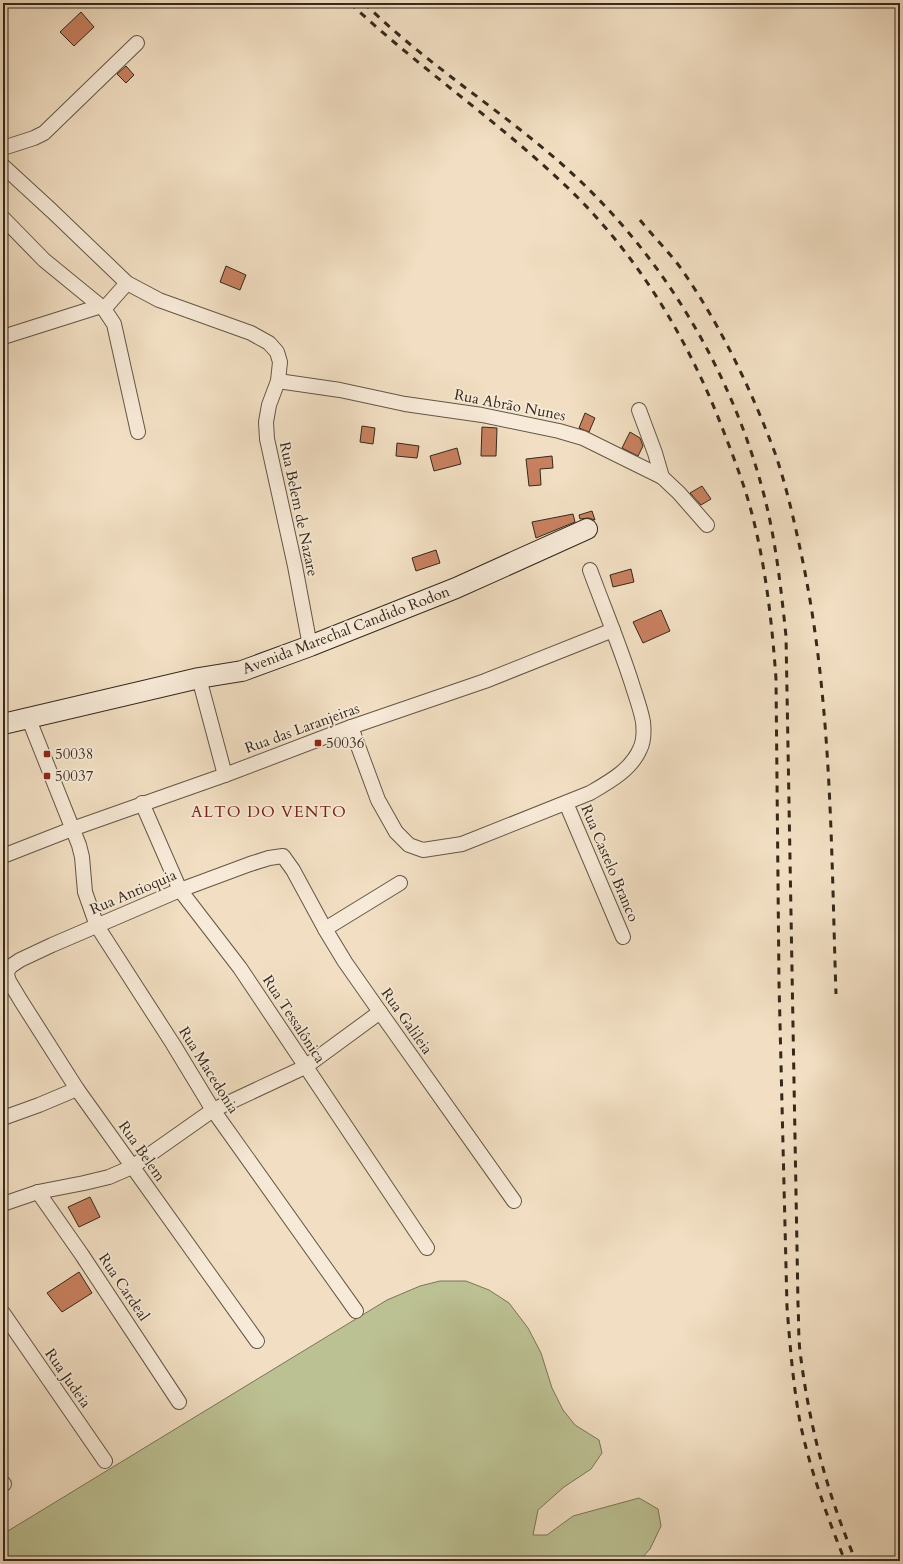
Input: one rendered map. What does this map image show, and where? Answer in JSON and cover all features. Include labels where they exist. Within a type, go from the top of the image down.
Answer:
[{"type":"street","points":[[3,148],[34,138],[44,133],[137,43]]},
{"type":"street","name":"Rua Belem de Nazare","points":[[3,166],[127,283],[159,300],[251,333],[270,343],[277,352],[280,362],[278,381],[269,405],[266,422],[267,439],[295,566],[310,646]]},
{"type":"street","points":[[3,218],[44,260],[102,308],[114,324],[138,432]]},
{"type":"street","points":[[3,337],[102,308],[127,283]]},
{"type":"street","name":"Rua Abrão Nunes","points":[[278,381],[340,390],[405,404],[482,415],[559,431],[583,438],[662,477],[680,493],[708,525]]},
{"type":"street","points":[[640,410],[662,477]]},
{"type":"street","name":"Avenida Marechal Candido Rodon","points":[[3,724],[199,678],[242,671],[310,646],[456,588],[587,529]]},
{"type":"street","name":"Rua Castelo Branco","points":[[351,727],[378,800],[396,832],[409,845],[423,850],[462,844],[590,793],[607,783],[621,773],[633,760],[640,749],[644,738],[643,722],[627,669],[590,570]]},
{"type":"street","name":"Rua das Laranjeiras","points":[[3,856],[142,803],[225,775],[351,727],[478,683],[613,630]]},
{"type":"street","points":[[199,678],[225,775]]},
{"type":"street","name":"Rua Macedonia","points":[[28,717],[82,857],[85,892],[97,926],[213,1110],[356,1311]]},
{"type":"street","name":"Rua Tessalônica","points":[[142,803],[180,890],[240,968],[427,1248]]},
{"type":"street","name":"Rua Castelo Branco","points":[[566,803],[623,937]]},
{"type":"street","name":"Rua Antioquia","points":[[7,975],[11,966],[20,960],[180,890],[250,864],[282,856]]},
{"type":"street","name":"Rua Galileia","points":[[282,856],[293,870],[324,929],[380,1012],[514,1201]]},
{"type":"street","points":[[324,929],[400,883]]},
{"type":"street","name":"Rua Belem","points":[[7,975],[21,1001],[77,1089],[257,1342]]},
{"type":"street","points":[[3,1204],[38,1192],[109,1177],[132,1166],[213,1110],[305,1067],[380,1012]]},
{"type":"street","points":[[3,1118],[77,1089]]},
{"type":"street","name":"Rua Cardeal","points":[[38,1192],[82,1255],[179,1402]]},
{"type":"street","name":"Rua Judeia","points":[[3,1313],[105,1461]]},
{"type":"green space","points":[[440,1281],[466,1281],[489,1290],[509,1303],[528,1328],[541,1353],[552,1388],[563,1410],[575,1425],[599,1440],[602,1453],[591,1469],[564,1487],[538,1510],[533,1535],[547,1535],[573,1516],[639,1498],[658,1509],[661,1526],[650,1549],[639,1561],[3,1561],[3,1534],[387,1300],[420,1286]]},
{"type":"building","points":[[81,12],[94,27],[74,46],[60,32]]},
{"type":"building","points":[[126,66],[134,75],[126,83],[117,74]]},
{"type":"building","points":[[226,266],[246,275],[240,290],[220,282]]},
{"type":"building","points":[[585,413],[595,418],[589,432],[579,428]]},
{"type":"building","points":[[362,426],[375,428],[373,444],[360,442]]},
{"type":"building","points":[[482,427],[497,428],[496,456],[481,456]]},
{"type":"building","points":[[630,432],[640,438],[643,446],[638,456],[622,448]]},
{"type":"building","points":[[397,443],[419,446],[417,458],[396,456]]},
{"type":"building","points":[[457,448],[461,464],[434,471],[430,456]]},
{"type":"building","points":[[552,456],[553,468],[540,469],[541,485],[529,486],[526,459]]},
{"type":"building","points":[[702,486],[711,499],[701,505],[690,493]]},
{"type":"building","points":[[592,511],[595,520],[588,518],[580,519],[579,515]]},
{"type":"building","points":[[573,514],[575,522],[536,538],[532,522]]},
{"type":"building","points":[[436,550],[440,563],[416,571],[412,558]]},
{"type":"building","points":[[631,569],[634,582],[613,587],[610,575]]},
{"type":"building","points":[[661,610],[670,631],[643,643],[633,622]]},
{"type":"building","points":[[90,1197],[100,1217],[79,1227],[68,1207]]},
{"type":"building","points":[[79,1272],[92,1293],[62,1312],[47,1293]]},
{"type":"railway","points":[[350,3],[403,50],[541,163],[593,214],[617,242],[660,302],[696,367],[725,435],[746,494],[757,534],[765,575],[773,637],[776,679],[779,983],[787,1307],[794,1379],[804,1440],[820,1493],[845,1561]]},
{"type":"railway","points":[[364,3],[434,64],[508,120],[556,159],[593,193],[626,230],[657,269],[685,311],[710,354],[731,400],[749,447],[764,495],[772,530],[786,636],[800,1352],[809,1411],[821,1462],[837,1512],[856,1561]]},
{"type":"railway","points":[[640,220],[680,267],[695,289],[734,357],[766,429],[779,465],[790,503],[811,607],[819,662],[831,828],[836,994]]},
{"type":"place","name":"50036","points":[[318,743]]},
{"type":"place","name":"50038","points":[[47,754]]},
{"type":"place","name":"50037","points":[[47,776]]},
{"type":"district","name":"ALTO DO VENTO","points":[[269,811]]}]
